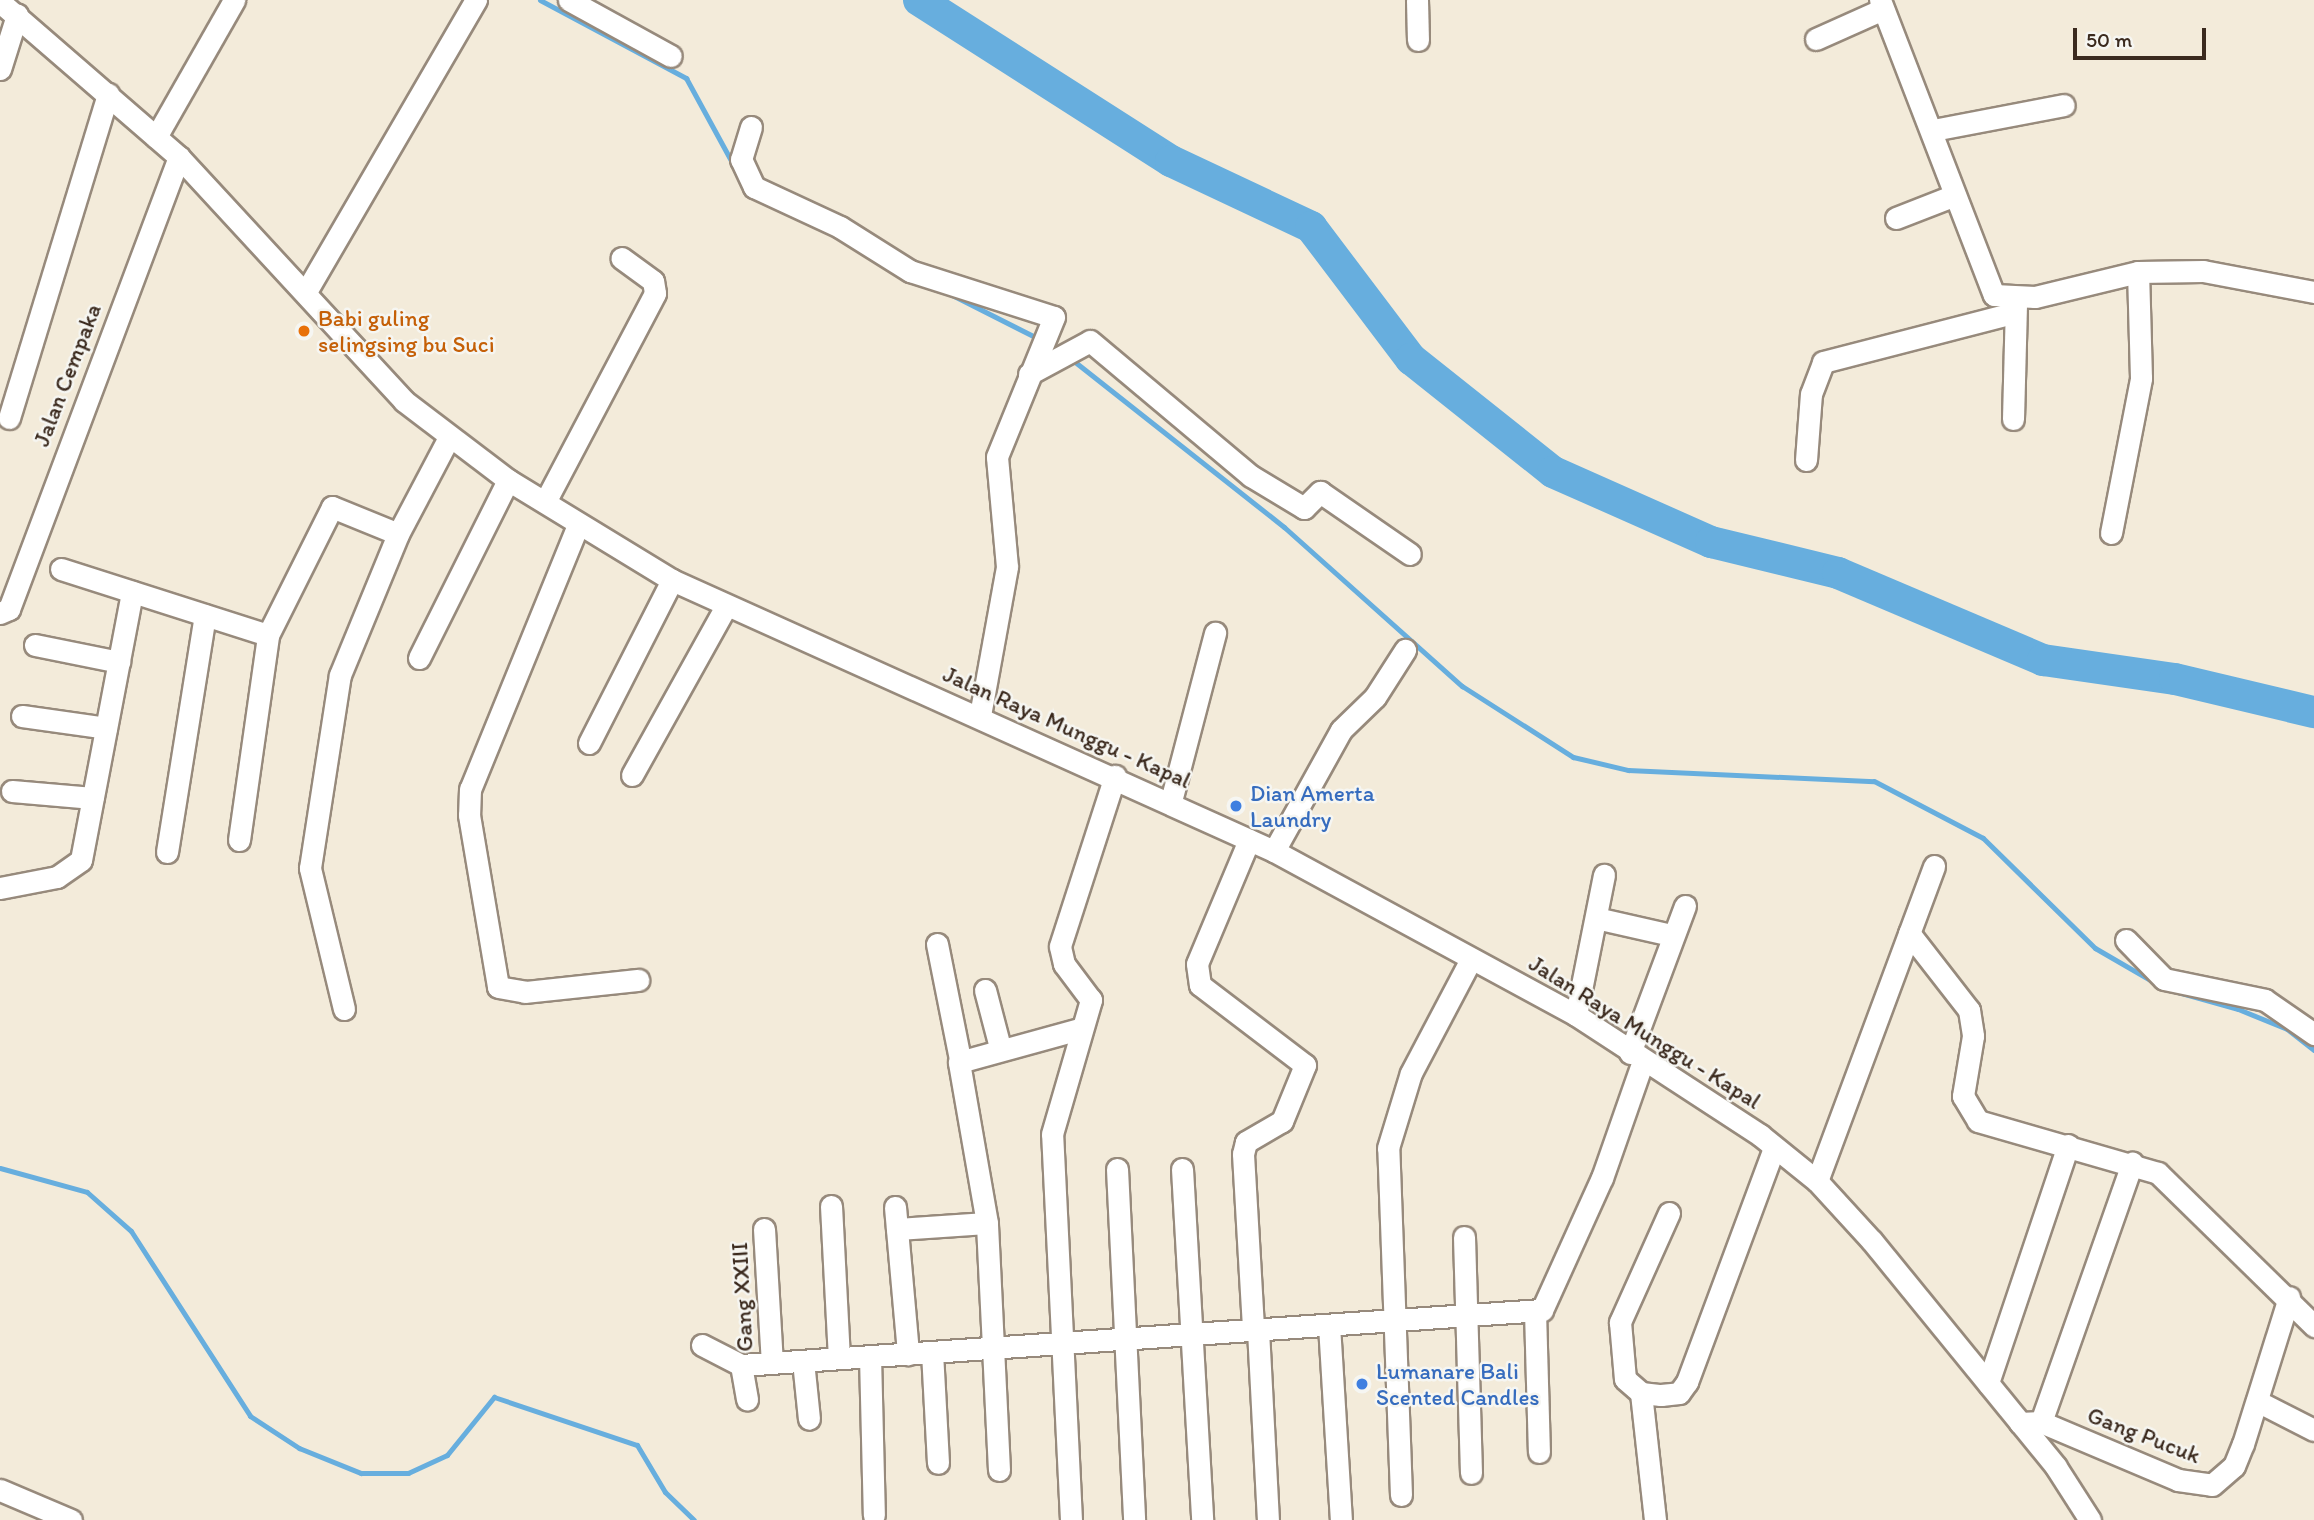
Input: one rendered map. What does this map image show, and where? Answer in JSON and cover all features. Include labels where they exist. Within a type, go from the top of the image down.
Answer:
[{"type":"street","points":[[156,137],[234,0]]},
{"type":"street","points":[[307,290],[476,0]]},
{"type":"street","points":[[569,0],[671,57]]},
{"type":"street","points":[[1417,0],[1418,40]]},
{"type":"street","points":[[1816,39],[1882,3],[1933,130],[1983,279],[1994,295],[2014,306]]},
{"type":"street","points":[[0,69],[9,8]]},
{"type":"street","name":"Jalan Raya Munggu - Kapal","points":[[9,8],[179,157],[307,290],[404,401],[448,439],[578,525],[672,580],[726,606],[980,715],[1275,851],[1576,1015],[1636,1057],[1713,1102],[1817,1181],[1988,1383],[2031,1423],[2080,1515]]},
{"type":"street","points":[[9,418],[108,94]]},
{"type":"street","points":[[1933,130],[2064,106]]},
{"type":"street","points":[[751,127],[741,159],[754,187],[840,227],[910,271],[1051,315],[1051,328],[997,457],[1007,567],[980,715]]},
{"type":"street","name":"Jalan Cempaka","points":[[3,613],[179,157]]},
{"type":"street","points":[[1896,218],[1955,195]]},
{"type":"street","points":[[545,502],[655,293],[653,281],[621,258]]},
{"type":"street","points":[[1806,460],[1811,394],[1822,362],[2138,272],[2203,271],[2314,292]]},
{"type":"street","points":[[2111,533],[2141,378],[2138,272]]},
{"type":"street","points":[[2013,419],[2014,306]]},
{"type":"street","points":[[1033,367],[1062,359],[1083,348],[1090,341],[1251,476],[1304,508],[1321,492],[1410,554]]},
{"type":"street","points":[[344,1009],[310,867],[340,675],[398,534],[448,439]]},
{"type":"street","points":[[419,658],[508,480]]},
{"type":"street","points":[[239,840],[268,635],[332,507],[398,534]]},
{"type":"street","points":[[578,525],[470,789],[469,816],[498,987],[525,992],[638,980]]},
{"type":"street","points":[[61,569],[268,635]]},
{"type":"street","points":[[589,743],[672,580]]},
{"type":"street","points":[[0,888],[71,872],[81,860],[132,592]]},
{"type":"street","points":[[632,775],[726,606]]},
{"type":"street","points":[[167,852],[205,615]]},
{"type":"street","points":[[1171,802],[1215,633]]},
{"type":"street","points":[[35,645],[119,662]]},
{"type":"street","points":[[1275,851],[1341,730],[1375,697],[1405,650]]},
{"type":"street","points":[[22,716],[106,728]]},
{"type":"street","points":[[1071,1520],[1065,1343],[1052,1134],[1091,995],[1064,964],[1060,946],[1115,776]]},
{"type":"street","points":[[12,791],[93,798]]},
{"type":"street","points":[[1249,840],[1197,964],[1200,985],[1297,1055],[1304,1069],[1282,1121],[1246,1142],[1243,1154],[1268,1520]]},
{"type":"street","points":[[1817,1181],[1934,866]]},
{"type":"street","points":[[1576,1015],[1604,874]]},
{"type":"street","points":[[1539,1452],[1541,1309],[1636,1057],[1671,935],[1685,906]]},
{"type":"street","points":[[1596,918],[1671,935]]},
{"type":"street","points":[[1909,933],[1969,1010],[1973,1036],[1963,1096],[1969,1112],[1978,1121],[2132,1163],[2180,1189],[2231,1251],[2289,1297],[2314,1326]]},
{"type":"street","points":[[2126,940],[2164,979],[2265,1000],[2314,1034]]},
{"type":"street","points":[[937,944],[960,1059],[987,1223],[998,1348],[999,1469]]},
{"type":"street","points":[[1401,1495],[1387,1187],[1393,1117],[1471,959]]},
{"type":"street","points":[[985,990],[1000,1047]]},
{"type":"street","points":[[960,1059],[1080,1029]]},
{"type":"street","points":[[1988,1383],[2068,1145]]},
{"type":"street","points":[[1641,1393],[1684,1388],[1773,1148]]},
{"type":"street","points":[[2031,1423],[2132,1163]]},
{"type":"street","points":[[1117,1169],[1130,1338],[1134,1520]]},
{"type":"street","points":[[1182,1170],[1202,1520]]},
{"type":"street","points":[[831,1206],[839,1358]]},
{"type":"street","points":[[895,1207],[908,1353]]},
{"type":"street","points":[[1655,1520],[1641,1393],[1621,1371],[1622,1311],[1669,1213]]},
{"type":"street","points":[[897,1229],[987,1223]]},
{"type":"street","name":"Gang XXIII","points":[[764,1229],[772,1363]]},
{"type":"street","points":[[1464,1237],[1463,1315],[1471,1473]]},
{"type":"street","name":"Gang Pucuk","points":[[2031,1423],[2179,1480],[2212,1485],[2234,1466],[2289,1297]]},
{"type":"street","points":[[702,1345],[741,1365],[1541,1309]]},
{"type":"street","points":[[1329,1325],[1341,1520]]},
{"type":"street","points":[[932,1352],[938,1463]]},
{"type":"street","points":[[870,1356],[874,1515]]},
{"type":"street","points":[[803,1361],[809,1419]]},
{"type":"street","points":[[741,1365],[747,1399]]},
{"type":"street","points":[[2257,1401],[2314,1430]]},
{"type":"street","points":[[0,1490],[71,1520]]},
{"type":"waterway","points":[[540,0],[686,78],[735,168]]},
{"type":"waterway","points":[[919,0],[1171,161],[1311,227],[1411,359],[1553,472],[1711,542],[1838,573],[2043,660],[2175,679],[2314,712]]},
{"type":"waterway","points":[[950,294],[1041,340]]},
{"type":"waterway","points":[[1070,358],[1284,527],[1462,686],[1573,757],[1628,770],[1874,781],[1983,838],[2095,948],[2152,981]]},
{"type":"waterway","points":[[2167,989],[2238,1009],[2287,1029],[2314,1050]]},
{"type":"waterway","points":[[0,1168],[87,1192],[131,1231],[250,1416],[299,1448],[361,1473],[408,1473],[447,1455],[494,1397],[637,1445],[665,1492],[694,1520]]},
{"type":"place","name":"Babi guling selingsing bu Suci","points":[[304,331]]},
{"type":"place","name":"Dian Amerta Laundry","points":[[1236,806]]},
{"type":"place","name":"Lumanare Bali Scented Candles","points":[[1362,1384]]}]
